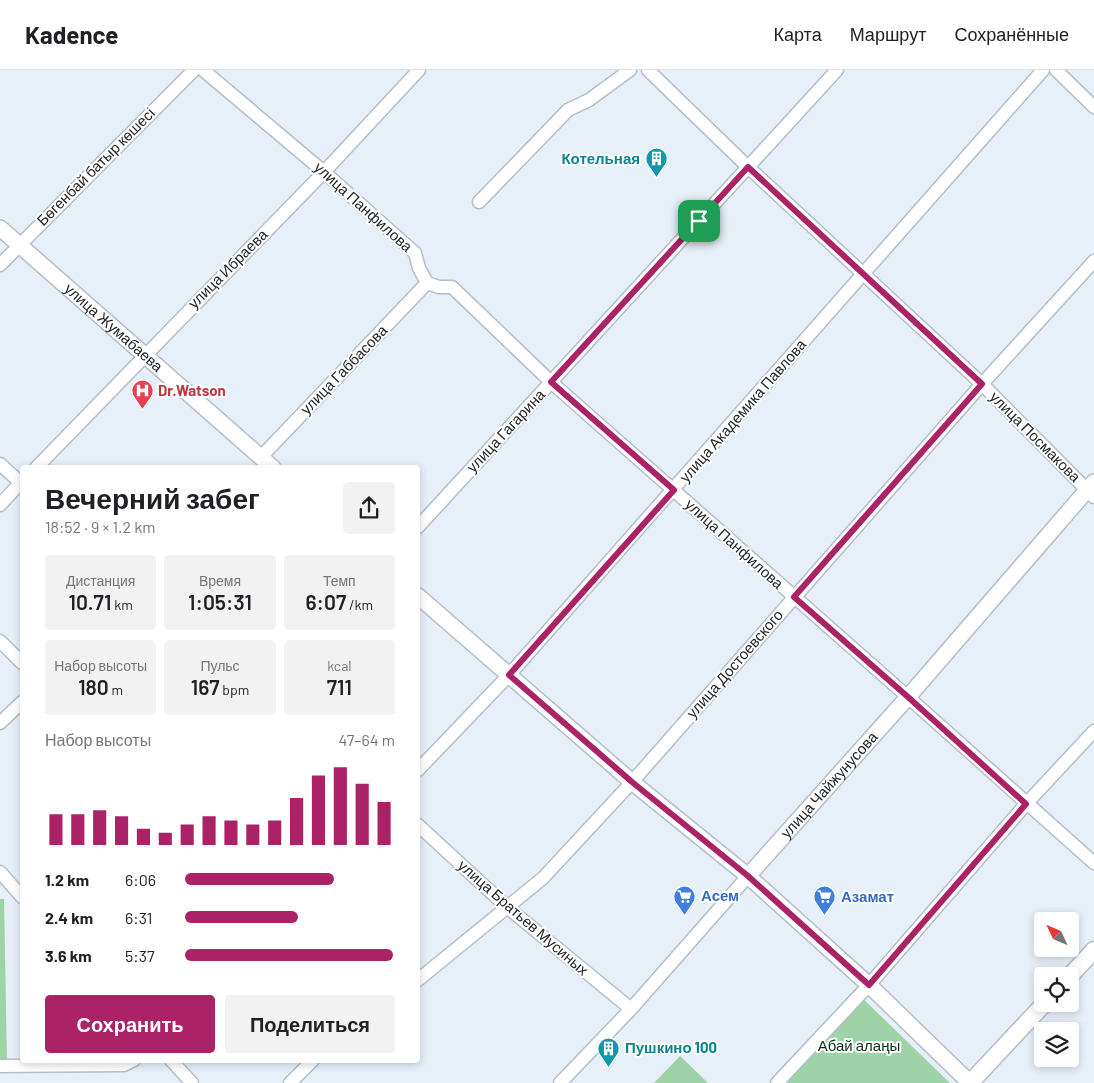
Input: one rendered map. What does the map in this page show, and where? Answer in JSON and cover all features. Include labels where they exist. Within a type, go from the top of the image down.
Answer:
[{"type":"main road","points":[[1078,967],[1094,950]]},
{"type":"main road","points":[[970,1083],[1037,1012]]},
{"type":"street","name":"Бөгенбай батыр көшесі","points":[[0,265],[194,70]]},
{"type":"street","name":"улица Панфилова","points":[[203,70],[324,172],[415,253],[419,268],[427,283],[439,287],[452,287],[551,382],[1094,863]]},
{"type":"street","name":"улица Ибраева","points":[[39,465],[324,172],[419,70]]},
{"type":"street","points":[[479,202],[568,110],[589,100],[630,70]]},
{"type":"street","name":"улица Посмакова","points":[[648,70],[748,167],[863,272],[1092,490]]},
{"type":"street","name":"улица Гагарина","points":[[420,525],[837,70]]},
{"type":"street","name":"улица Академика Павлова","points":[[420,768],[509,675],[1043,70]]},
{"type":"street","points":[[1056,70],[1094,107]]},
{"type":"street","name":"улица Жумабаева","points":[[0,228],[270,465]]},
{"type":"street","name":"улица Достоевского","points":[[420,978],[543,878],[632,782],[982,384],[1094,261]]},
{"type":"street","name":"улица Габбасова","points":[[261,457],[427,283]]},
{"type":"street","points":[[0,464],[20,481]]},
{"type":"street","points":[[0,505],[20,485]]},
{"type":"street","name":"улица Чайжунусова","points":[[560,1083],[631,1009],[1092,490]]},
{"type":"street","points":[[420,598],[632,782],[748,876],[869,985],[970,1083]]},
{"type":"street","points":[[0,641],[20,661]]},
{"type":"street","points":[[0,723],[20,704]]},
{"type":"street","points":[[777,1083],[869,985],[1026,804],[1094,731]]},
{"type":"street","name":"улица Братьев Мусиных","points":[[420,827],[507,907],[631,1009]]},
{"type":"street","points":[[0,872],[20,895]]},
{"type":"street","points":[[0,1066],[126,1063]]},
{"type":"street","points":[[174,1063],[192,1083]]},
{"type":"street","points":[[290,1083],[310,1063]]},
{"type":"green space","points":[[0,899],[4,899],[7,1061],[0,1061]]},
{"type":"green space","name":"Абай алаңы","points":[[858,994],[950,1083],[772,1083]]},
{"type":"green space","points":[[680,1056],[708,1083],[654,1083]]},
{"type":"place","name":"Котельная","points":[[656,178]]},
{"type":"place","name":"Dr.Watson","points":[[142,410]]},
{"type":"place","name":"Асем","points":[[685,915]]},
{"type":"place","name":"Азамат","points":[[825,916]]},
{"type":"place","name":"Пушкино 100","points":[[609,1067]]},
{"type":"route","points":[[748,167],[982,384],[794,597],[1026,804],[869,985],[748,876],[632,782],[509,675],[674,490],[551,382],[699,221],[748,167]]}]
